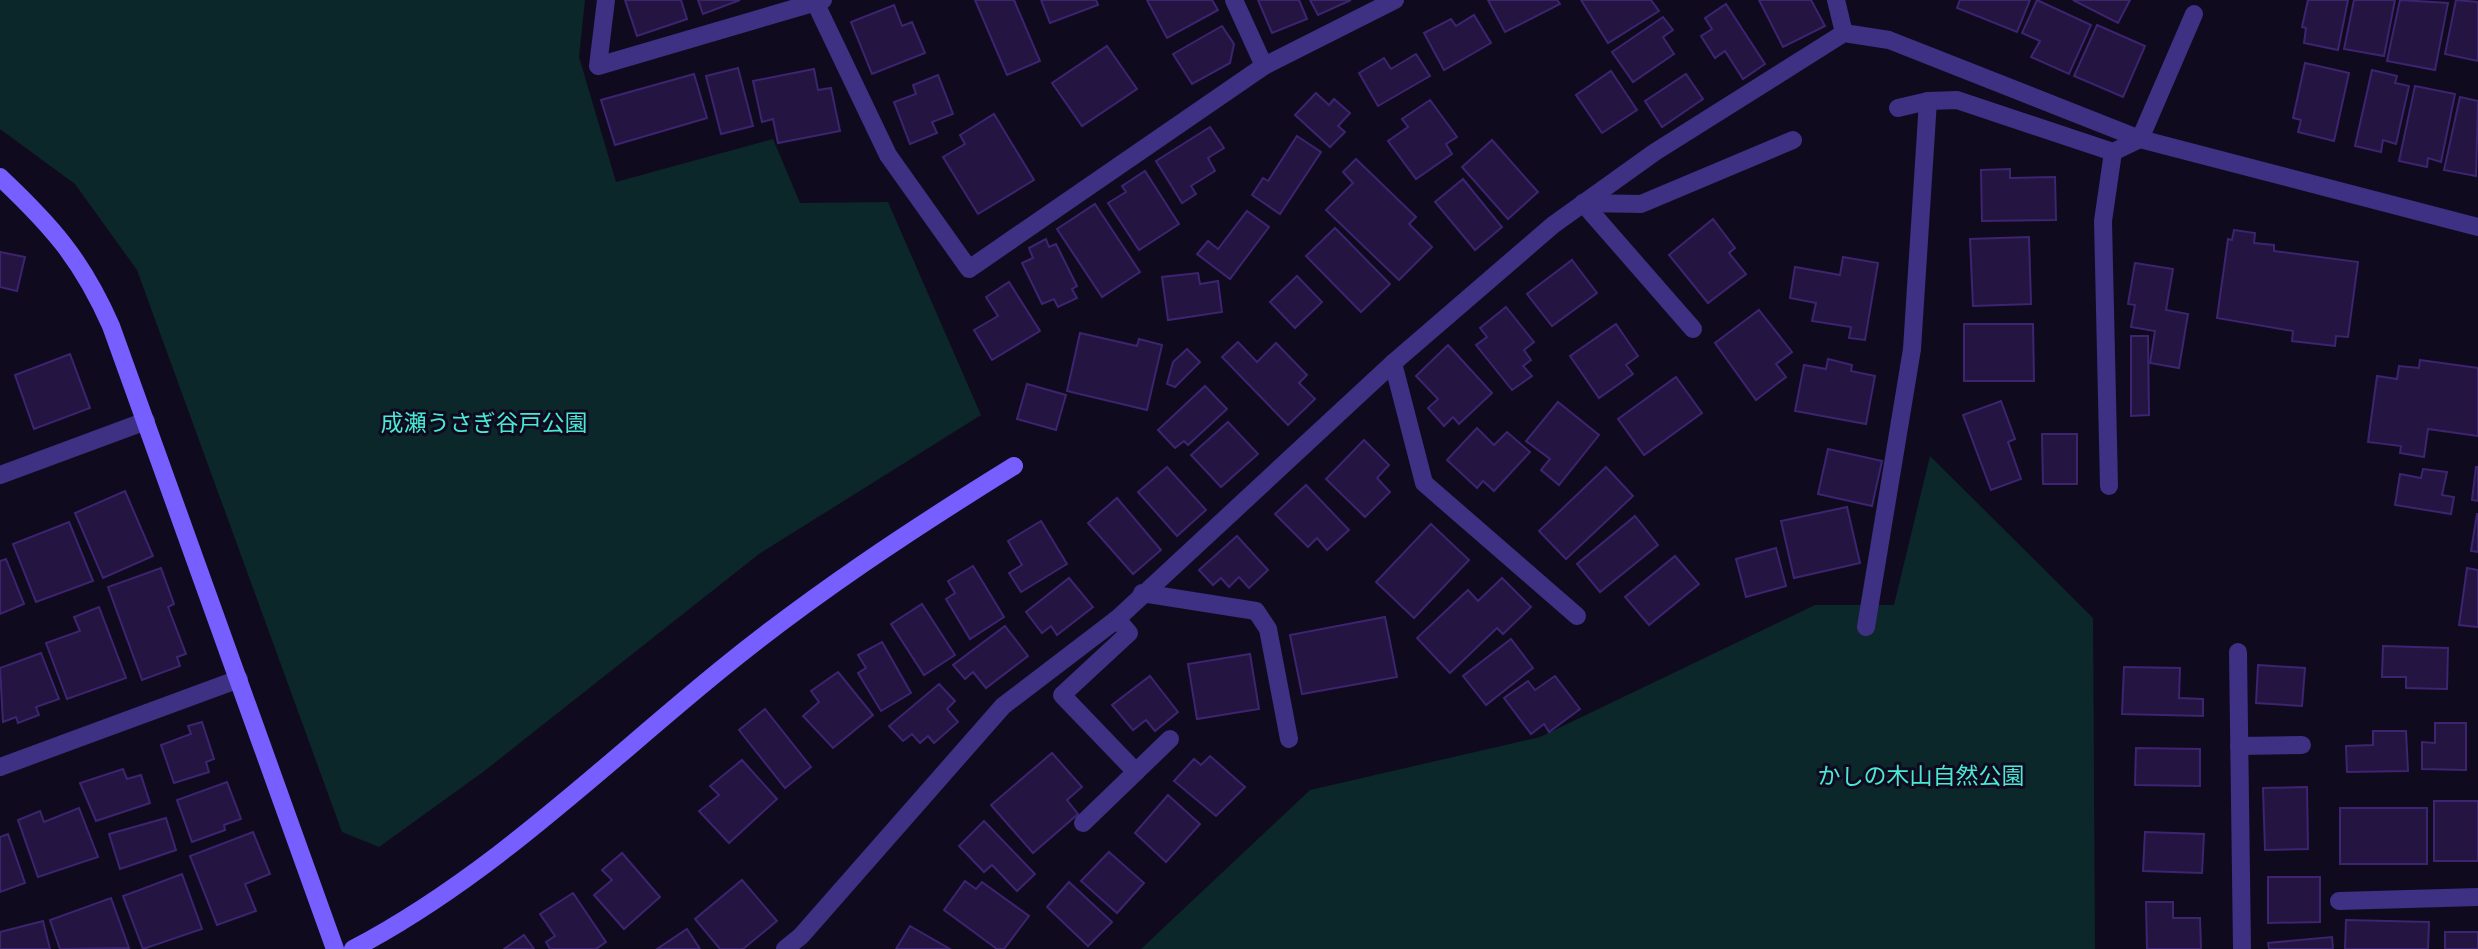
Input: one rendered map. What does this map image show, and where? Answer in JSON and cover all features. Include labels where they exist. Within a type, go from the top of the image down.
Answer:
[{"type":"street","points":[[606,0],[598,66],[819,1],[888,155],[968,269],[1264,66],[1395,0]]},
{"type":"street","points":[[1234,0],[1264,66]]},
{"type":"street","points":[[1836,0],[1844,33]]},
{"type":"street","points":[[1898,108],[1927,101],[1957,100],[2113,152],[2140,139],[2194,14]]},
{"type":"street","points":[[785,949],[801,936],[1003,706],[1117,619],[1393,363],[1553,225],[1583,203],[1655,152],[1844,33],[1889,40],[2140,139],[2478,227]]},
{"type":"street","points":[[1866,627],[1912,349],[1927,101]]},
{"type":"street","points":[[1583,203],[1641,204],[1793,140]]},
{"type":"street","points":[[2109,486],[2103,221],[2113,152]]},
{"type":"street","points":[[0,177],[71,250],[89,279],[111,326],[335,949]]},
{"type":"street","points":[[1583,203],[1693,329]]},
{"type":"street","points":[[1393,363],[1424,483],[1577,616]]},
{"type":"street","points":[[0,475],[146,421]]},
{"type":"street","points":[[353,949],[403,923],[496,859],[763,637],[932,516],[1014,466]]},
{"type":"street","points":[[1142,593],[1256,611],[1268,629],[1289,739]]},
{"type":"street","points":[[1117,619],[1129,633],[1062,695],[1136,772]]},
{"type":"street","points":[[2238,652],[2242,949]]},
{"type":"street","points":[[0,767],[239,679]]},
{"type":"street","points":[[1083,823],[1170,738]]},
{"type":"street","points":[[2239,746],[2302,746]]},
{"type":"street","points":[[2339,901],[2478,897]]},
{"type":"green space","name":"成瀬うさぎ谷戸公園","points":[[0,0],[585,0],[579,57],[616,182],[773,139],[800,203],[888,202],[981,415],[759,554],[483,772],[379,847],[342,832],[137,270],[75,184],[0,129]]},
{"type":"green space","name":"かしの木山自然公園","points":[[1930,456],[2093,618],[2095,949],[1141,949],[1310,790],[1540,737],[1815,605],[1894,605]]},
{"type":"building","points":[[625,0],[681,0],[687,19],[637,36]]},
{"type":"building","points":[[698,0],[740,0],[703,14]]},
{"type":"building","points":[[975,0],[1014,0],[1040,61],[1007,75]]},
{"type":"building","points":[[1041,0],[1096,0],[1098,5],[1050,23]]},
{"type":"building","points":[[1147,0],[1212,0],[1218,10],[1167,38]]},
{"type":"building","points":[[1258,0],[1299,0],[1307,19],[1272,33]]},
{"type":"building","points":[[1310,0],[1351,0],[1318,15]]},
{"type":"building","points":[[1488,0],[1557,0],[1560,4],[1505,32]]},
{"type":"building","points":[[1581,0],[1651,0],[1659,11],[1608,43]]},
{"type":"building","points":[[1759,0],[1811,0],[1825,26],[1783,47]]},
{"type":"building","points":[[1960,0],[2030,0],[2017,32],[1957,8]]},
{"type":"building","points":[[2037,0],[2091,25],[2069,74],[2031,57],[2040,41],[2022,33]]},
{"type":"building","points":[[2073,0],[2130,0],[2118,23]]},
{"type":"building","points":[[2308,0],[2348,0],[2338,50],[2304,43],[2306,28],[2302,27]]},
{"type":"building","points":[[2354,0],[2395,0],[2384,56],[2344,49]]},
{"type":"building","points":[[2400,0],[2448,3],[2435,70],[2387,61]]},
{"type":"building","points":[[2456,0],[2478,2],[2478,61],[2445,54]]},
{"type":"building","points":[[1726,4],[1765,64],[1743,79],[1725,51],[1715,58],[1701,36],[1712,29],[1705,18]]},
{"type":"building","points":[[894,5],[902,26],[912,22],[925,53],[872,74],[851,22]]},
{"type":"building","points":[[1474,15],[1491,43],[1444,70],[1424,33],[1451,19],[1456,26]]},
{"type":"building","points":[[1663,17],[1673,30],[1663,37],[1674,54],[1633,82],[1612,52]]},
{"type":"building","points":[[2097,25],[2145,46],[2123,97],[2074,76]]},
{"type":"building","points":[[1222,26],[1234,44],[1230,63],[1192,84],[1173,54]]},
{"type":"building","points":[[1107,46],[1137,89],[1082,126],[1052,83]]},
{"type":"building","points":[[1416,54],[1430,76],[1378,106],[1359,73],[1384,58],[1391,69]]},
{"type":"building","points":[[2305,63],[2349,73],[2334,141],[2298,132],[2301,120],[2293,118]]},
{"type":"building","points":[[738,68],[753,126],[721,134],[706,76]]},
{"type":"building","points":[[814,69],[818,90],[831,88],[840,131],[778,143],[773,119],[762,122],[753,81]]},
{"type":"building","points":[[2372,70],[2397,76],[2395,83],[2409,86],[2396,144],[2383,140],[2381,152],[2355,146]]},
{"type":"building","points":[[1611,71],[1637,110],[1602,133],[1576,95]]},
{"type":"building","points":[[694,74],[707,118],[615,145],[601,100]]},
{"type":"building","points":[[1686,74],[1703,99],[1662,127],[1645,101]]},
{"type":"building","points":[[938,75],[953,114],[932,122],[937,133],[910,144],[894,102],[916,94],[913,85]]},
{"type":"building","points":[[2415,86],[2455,94],[2441,162],[2428,158],[2427,167],[2399,161]]},
{"type":"building","points":[[1316,93],[1329,105],[1334,99],[1350,113],[1338,126],[1345,132],[1330,147],[1295,115]]},
{"type":"building","points":[[2460,97],[2478,101],[2476,176],[2444,170]]},
{"type":"building","points":[[1430,100],[1457,137],[1446,144],[1452,154],[1416,179],[1388,141],[1408,127],[1402,119]]},
{"type":"building","points":[[994,114],[1034,180],[978,214],[943,157],[965,144],[960,135]]},
{"type":"building","points":[[1210,127],[1224,148],[1208,158],[1215,171],[1191,186],[1196,194],[1182,203],[1156,161]]},
{"type":"building","points":[[1297,136],[1321,152],[1280,214],[1252,195],[1263,178],[1268,181]]},
{"type":"building","points":[[1492,140],[1538,192],[1508,219],[1462,167]]},
{"type":"building","points":[[1356,159],[1416,217],[1409,224],[1432,247],[1399,280],[1326,210],[1353,183],[1343,172]]},
{"type":"building","points":[[2010,169],[2010,178],[2055,177],[2056,220],[1982,221],[1981,170]]},
{"type":"building","points":[[1145,171],[1179,224],[1139,250],[1108,203],[1126,192],[1122,186]]},
{"type":"building","points":[[1463,179],[1502,227],[1475,250],[1435,202]]},
{"type":"building","points":[[1095,204],[1140,272],[1102,297],[1057,229]]},
{"type":"building","points":[[1247,211],[1269,227],[1230,279],[1197,254],[1208,241],[1218,249]]},
{"type":"building","points":[[1713,219],[1735,248],[1729,253],[1746,274],[1708,303],[1669,255]]},
{"type":"building","points":[[1335,228],[1390,284],[1361,312],[1306,256]]},
{"type":"building","points":[[2234,230],[2255,233],[2254,243],[2274,245],[2274,251],[2358,262],[2348,337],[2336,336],[2335,346],[2292,341],[2293,331],[2217,318],[2228,239],[2232,240]]},
{"type":"building","points":[[2029,237],[2031,304],[1973,306],[1970,239]]},
{"type":"building","points":[[1046,239],[1049,247],[1056,244],[1077,286],[1072,289],[1077,298],[1058,307],[1054,299],[1042,304],[1022,263],[1033,258],[1029,248]]},
{"type":"building","points":[[0,252],[25,257],[17,291],[0,287]]},
{"type":"building","points":[[1843,257],[1878,263],[1865,340],[1849,338],[1851,327],[1812,321],[1816,303],[1790,298],[1795,267],[1840,275]]},
{"type":"building","points":[[1572,260],[1597,293],[1552,326],[1527,294]]},
{"type":"building","points":[[2135,263],[2173,269],[2166,310],[2188,314],[2179,368],[2150,363],[2155,331],[2131,327],[2135,305],[2128,304]]},
{"type":"building","points":[[1198,273],[1200,284],[1218,281],[1222,312],[1168,320],[1162,277]]},
{"type":"building","points":[[1297,276],[1322,302],[1295,328],[1270,302]]},
{"type":"building","points":[[1009,282],[1040,331],[992,360],[974,330],[998,316],[986,297]]},
{"type":"building","points":[[1506,307],[1534,342],[1524,350],[1531,360],[1523,366],[1532,376],[1512,390],[1476,345],[1487,337],[1480,328]]},
{"type":"building","points":[[1759,310],[1792,352],[1776,364],[1786,377],[1756,400],[1715,343]]},
{"type":"building","points":[[1616,324],[1638,356],[1626,365],[1633,374],[1599,398],[1570,356]]},
{"type":"building","points":[[1964,324],[2033,324],[2034,381],[1964,381]]},
{"type":"building","points":[[1080,333],[1137,346],[1139,339],[1162,345],[1147,410],[1067,391]]},
{"type":"building","points":[[2131,336],[2148,336],[2149,415],[2131,416]]},
{"type":"building","points":[[1238,342],[1257,362],[1276,343],[1307,375],[1299,383],[1315,399],[1288,425],[1222,357]]},
{"type":"building","points":[[1448,345],[1492,393],[1459,424],[1453,417],[1444,426],[1428,408],[1438,399],[1416,376]]},
{"type":"building","points":[[1187,349],[1200,362],[1175,387],[1167,384],[1173,362]]},
{"type":"building","points":[[70,354],[90,408],[34,429],[15,375]]},
{"type":"building","points":[[1828,359],[1852,365],[1851,371],[1875,376],[1866,424],[1795,411],[1804,365],[1826,369]]},
{"type":"building","points":[[2420,360],[2478,368],[2478,436],[2428,429],[2424,457],[2400,453],[2401,446],[2368,442],[2377,376],[2397,379],[2399,366],[2419,368]]},
{"type":"building","points":[[1676,377],[1702,413],[1644,455],[1618,419]]},
{"type":"building","points":[[1027,384],[1066,395],[1056,430],[1017,419]]},
{"type":"building","points":[[1205,386],[1227,409],[1188,445],[1184,441],[1175,448],[1158,430]]},
{"type":"building","points":[[2001,401],[2015,439],[2008,442],[2021,479],[1991,490],[1963,415]]},
{"type":"building","points":[[1558,402],[1599,435],[1559,485],[1541,470],[1550,459],[1526,441]]},
{"type":"building","points":[[1228,422],[1258,454],[1221,487],[1191,455]]},
{"type":"building","points":[[1477,428],[1494,445],[1507,432],[1530,452],[1494,491],[1483,481],[1477,488],[1447,460]]},
{"type":"building","points":[[2042,434],[2077,434],[2077,484],[2043,484]]},
{"type":"building","points":[[1364,440],[1389,465],[1377,478],[1390,492],[1365,517],[1326,479]]},
{"type":"building","points":[[1828,449],[1882,461],[1872,506],[1818,494]]},
{"type":"building","points":[[1167,467],[1206,510],[1177,536],[1138,492]]},
{"type":"building","points":[[1606,467],[1633,496],[1566,559],[1539,531]]},
{"type":"building","points":[[2478,467],[2478,501],[2472,500]]},
{"type":"building","points":[[2423,469],[2447,472],[2442,495],[2454,497],[2451,514],[2395,505],[2400,474],[2421,478]]},
{"type":"building","points":[[1306,485],[1349,530],[1327,550],[1317,538],[1308,547],[1275,514]]},
{"type":"building","points":[[125,491],[153,556],[103,578],[75,513]]},
{"type":"building","points":[[1117,498],[1161,550],[1133,574],[1088,523]]},
{"type":"building","points":[[1847,507],[1860,563],[1794,578],[1781,521]]},
{"type":"building","points":[[2478,514],[2478,552],[2471,551]]},
{"type":"building","points":[[1635,516],[1658,545],[1600,592],[1577,564]]},
{"type":"building","points":[[1041,521],[1067,564],[1021,592],[1009,573],[1022,565],[1008,541]]},
{"type":"building","points":[[69,522],[93,581],[36,602],[13,544]]},
{"type":"building","points":[[1431,524],[1469,560],[1414,618],[1376,582]]},
{"type":"building","points":[[1237,536],[1268,570],[1249,588],[1239,577],[1229,587],[1221,578],[1213,585],[1199,570]]},
{"type":"building","points":[[1776,548],[1786,586],[1746,597],[1736,559]]},
{"type":"building","points":[[1675,556],[1699,584],[1649,625],[1625,597]]},
{"type":"building","points":[[6,559],[24,604],[0,614],[0,561]]},
{"type":"building","points":[[973,566],[1004,617],[970,639],[946,599],[955,593],[948,581]]},
{"type":"building","points":[[161,568],[174,604],[168,607],[186,654],[177,657],[180,666],[142,680],[108,587]]},
{"type":"building","points":[[2467,568],[2478,570],[2478,627],[2459,625]]},
{"type":"building","points":[[1069,578],[1093,607],[1057,635],[1051,626],[1042,633],[1026,612]]},
{"type":"building","points":[[1502,578],[1531,607],[1503,634],[1497,628],[1450,673],[1417,638],[1468,590],[1478,601]]},
{"type":"building","points":[[922,604],[955,655],[924,675],[891,624]]},
{"type":"building","points":[[99,607],[126,678],[67,699],[46,643],[80,631],[74,617]]},
{"type":"building","points":[[1385,617],[1397,677],[1302,694],[1290,635]]},
{"type":"building","points":[[1005,626],[1028,656],[986,688],[973,672],[965,679],[953,665]]},
{"type":"building","points":[[1511,639],[1533,668],[1486,705],[1463,676]]},
{"type":"building","points":[[882,642],[911,693],[881,711],[858,673],[866,668],[858,655]]},
{"type":"building","points":[[2383,646],[2448,648],[2447,689],[2406,688],[2406,677],[2382,677]]},
{"type":"building","points":[[41,653],[59,699],[36,707],[39,715],[18,723],[16,717],[3,722],[0,668]]},
{"type":"building","points":[[1250,654],[1259,709],[1197,719],[1188,664]]},
{"type":"building","points":[[2258,665],[2305,668],[2302,706],[2256,703]]},
{"type":"building","points":[[2124,667],[2180,668],[2179,698],[2203,699],[2203,716],[2122,714]]},
{"type":"building","points":[[838,672],[873,715],[833,748],[803,716],[819,702],[811,691]]},
{"type":"building","points":[[1150,676],[1178,712],[1155,731],[1146,720],[1133,730],[1112,705]]},
{"type":"building","points":[[1555,676],[1580,709],[1549,732],[1544,724],[1531,734],[1504,698],[1528,681],[1535,690]]},
{"type":"building","points":[[939,684],[955,701],[947,709],[958,722],[934,743],[928,736],[920,743],[912,734],[903,741],[889,726]]},
{"type":"building","points":[[765,709],[811,767],[785,788],[739,730]]},
{"type":"building","points":[[202,722],[214,759],[206,762],[209,772],[174,783],[161,745],[191,734],[188,726]]},
{"type":"building","points":[[2435,723],[2466,723],[2466,770],[2422,769],[2422,742],[2435,743]]},
{"type":"building","points":[[2373,731],[2406,731],[2408,771],[2347,772],[2346,746],[2373,745]]},
{"type":"building","points":[[2136,748],[2200,749],[2200,786],[2135,785]]},
{"type":"building","points":[[1052,753],[1082,787],[1067,800],[1078,814],[1033,853],[991,805]]},
{"type":"building","points":[[1210,756],[1245,787],[1216,816],[1174,781],[1194,759],[1201,765]]},
{"type":"building","points":[[742,760],[777,799],[729,843],[699,811],[719,795],[710,786]]},
{"type":"building","points":[[123,769],[127,779],[141,775],[150,803],[96,821],[80,783]]},
{"type":"building","points":[[227,782],[241,819],[224,825],[225,830],[192,842],[177,800]]},
{"type":"building","points":[[2307,787],[2308,849],[2265,850],[2263,788]]},
{"type":"building","points":[[1168,795],[1200,824],[1166,862],[1135,833]]},
{"type":"building","points":[[2434,801],[2478,801],[2478,861],[2434,861]]},
{"type":"building","points":[[79,808],[98,857],[38,877],[18,820],[40,811],[44,822]]},
{"type":"building","points":[[2340,808],[2427,808],[2427,864],[2340,864]]},
{"type":"building","points":[[166,818],[176,850],[120,869],[109,834]]},
{"type":"building","points":[[984,821],[1035,874],[1017,891],[992,865],[984,872],[959,846]]},
{"type":"building","points":[[253,832],[270,874],[245,884],[256,911],[217,925],[190,856]]},
{"type":"building","points":[[2145,832],[2204,834],[2202,873],[2143,871]]},
{"type":"building","points":[[8,834],[25,883],[0,892],[0,837]]},
{"type":"building","points":[[1109,852],[1144,883],[1117,913],[1081,881]]},
{"type":"building","points":[[622,853],[660,897],[624,929],[594,895],[612,880],[602,870]]},
{"type":"building","points":[[182,874],[202,929],[143,949],[123,896]]},
{"type":"building","points":[[2268,877],[2320,877],[2320,922],[2268,923]]},
{"type":"building","points":[[742,880],[777,921],[743,949],[720,949],[695,919]]},
{"type":"building","points":[[965,881],[976,889],[982,882],[1029,916],[1004,949],[997,949],[944,910]]},
{"type":"building","points":[[1069,882],[1112,922],[1088,946],[1047,907]]},
{"type":"building","points":[[573,893],[606,942],[596,949],[550,949],[546,942],[555,936],[540,914]]},
{"type":"building","points":[[111,898],[129,948],[60,949],[50,920]]},
{"type":"building","points":[[2146,902],[2173,902],[2173,918],[2200,918],[2201,949],[2147,949]]},
{"type":"building","points":[[2346,920],[2429,922],[2428,949],[2345,949]]},
{"type":"building","points":[[43,921],[50,949],[0,949],[0,932]]},
{"type":"building","points":[[910,926],[950,949],[896,949]]},
{"type":"building","points":[[687,929],[700,949],[657,949]]},
{"type":"building","points":[[2445,932],[2478,932],[2478,949],[2445,949]]},
{"type":"building","points":[[524,935],[534,949],[504,949]]},
{"type":"building","points":[[2332,937],[2333,949],[2269,949],[2268,943]]}]
